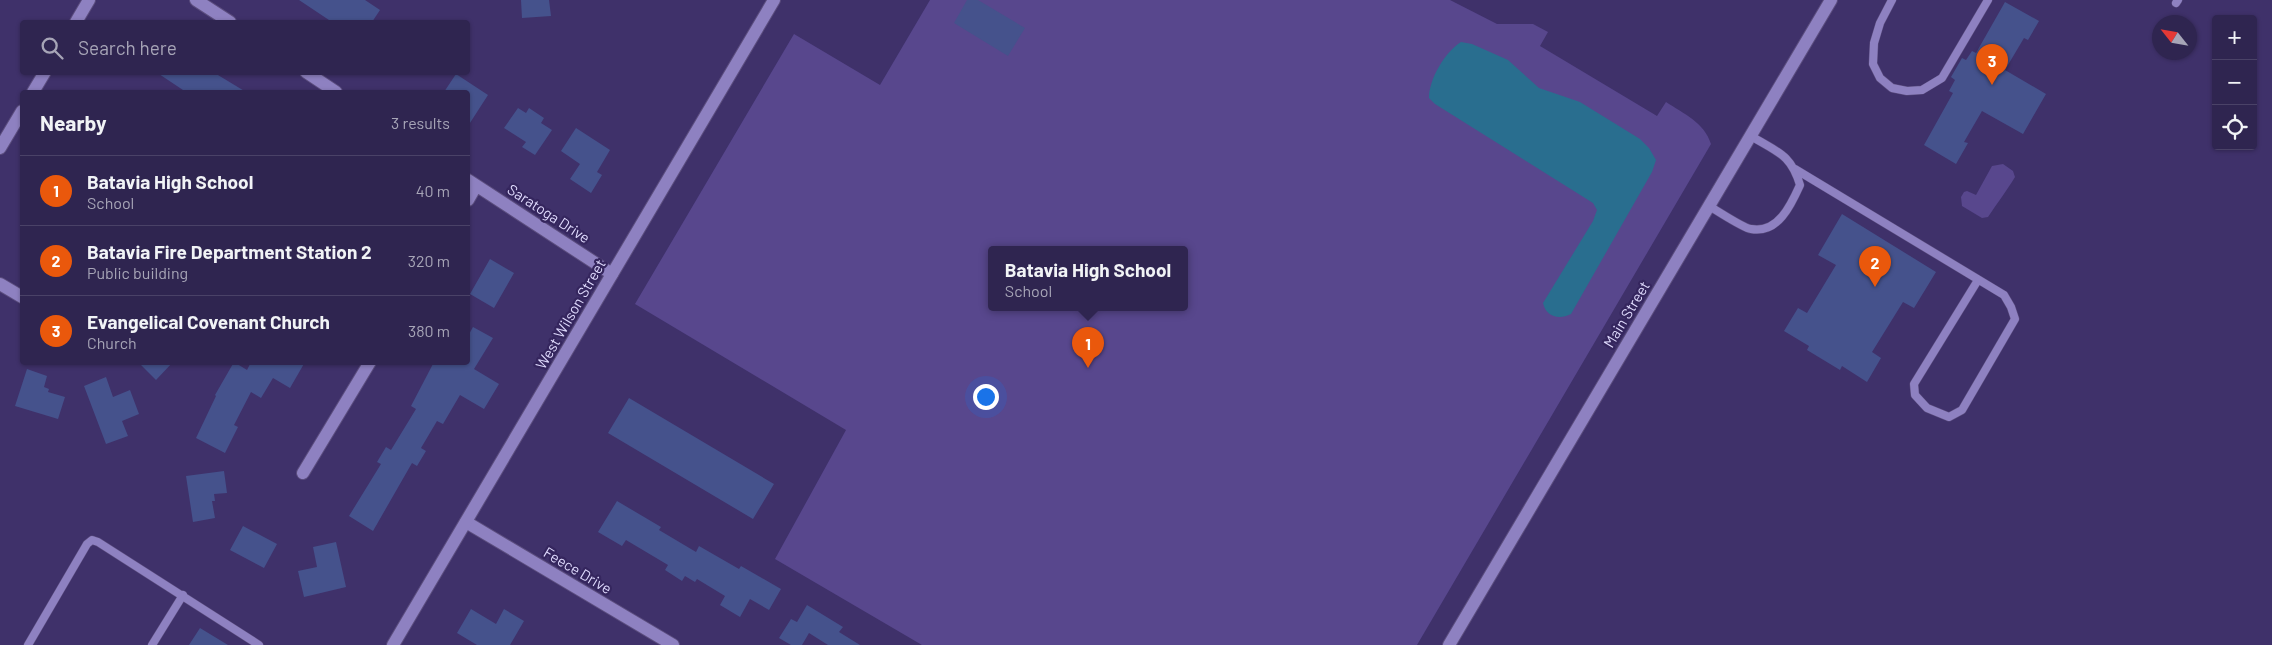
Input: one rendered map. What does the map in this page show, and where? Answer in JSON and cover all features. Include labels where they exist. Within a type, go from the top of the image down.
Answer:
[{"type":"main road","points":[[77,20],[89,0]]},
{"type":"main road","points":[[196,0],[227,20]]},
{"type":"main road","name":"West Wilson Street","points":[[393,645],[774,0]]},
{"type":"main road","name":"Main Street","points":[[1449,645],[1832,0]]},
{"type":"main road","points":[[34,90],[43,75]]},
{"type":"main road","points":[[310,75],[333,90]]},
{"type":"main road","points":[[0,148],[20,113]]},
{"type":"main road","name":"Saratoga Drive","points":[[472,183],[612,274]]},
{"type":"main road","points":[[0,284],[20,296]]},
{"type":"main road","points":[[303,473],[368,365]]},
{"type":"main road","name":"Feece Drive","points":[[466,522],[673,645]]},
{"type":"lane","points":[[1892,0],[1880,23],[1874,43],[1873,64],[1880,78],[1892,88],[1907,91],[1922,90],[1942,78],[1988,0]]},
{"type":"lane","points":[[1751,136],[1783,155],[1795,169],[1978,280],[2004,296],[2011,307],[2015,319],[1962,410],[1949,418],[1927,408],[1915,395],[1914,384],[1978,280]]},
{"type":"lane","points":[[1709,206],[1751,230],[1767,228],[1780,221],[1792,202],[1800,185],[1795,169]]},
{"type":"lane","points":[[28,645],[87,544],[92,540],[183,595],[260,645]]},
{"type":"lane","points":[[152,645],[183,595]]},
{"type":"shaded area","points":[[930,0],[1450,0],[1497,24],[1533,24],[1548,32],[1540,46],[1657,116],[1666,102],[1698,124],[1708,136],[1711,144],[1417,645],[922,645],[775,559],[846,430],[635,304],[794,34],[880,85]]},
{"type":"shaded area","points":[[2003,164],[2013,171],[2015,177],[1988,217],[1982,218],[1962,206],[1961,197],[1964,192],[1967,191],[1976,195],[1992,166]]},
{"type":"water","points":[[1461,42],[1472,44],[1508,60],[1539,88],[1580,102],[1640,139],[1649,148],[1656,160],[1652,172],[1571,314],[1566,316],[1558,317],[1550,314],[1543,303],[1593,221],[1597,210],[1593,203],[1435,104],[1429,98],[1432,83],[1439,67],[1449,52]]},
{"type":"building","points":[[299,0],[365,0],[380,10],[373,20],[329,20]]},
{"type":"building","points":[[521,0],[549,0],[551,16],[522,18]]},
{"type":"building","points":[[967,0],[978,0],[1025,28],[1008,56],[954,23]]},
{"type":"building","points":[[2005,2],[2039,21],[2028,40],[2024,38],[2005,70],[2046,94],[2023,134],[1982,111],[1964,142],[1968,143],[1956,164],[1924,145],[1953,93],[1949,91],[1955,80],[1951,77],[1962,58],[1966,60],[1972,51],[1976,53]]},
{"type":"building","points":[[160,75],[218,75],[243,90],[183,90]]},
{"type":"building","points":[[455,75],[458,75],[488,95],[470,123],[470,90],[445,90]]},
{"type":"building","points":[[518,108],[526,113],[529,108],[544,118],[541,123],[552,130],[535,155],[522,147],[526,142],[504,128]]},
{"type":"building","points":[[576,128],[610,150],[597,172],[602,175],[591,193],[570,179],[580,164],[561,151]]},
{"type":"building","points":[[1842,214],[1936,272],[1914,308],[1903,302],[1872,352],[1881,358],[1867,382],[1842,366],[1840,370],[1807,350],[1809,346],[1784,331],[1798,308],[1807,313],[1836,265],[1818,255]]},
{"type":"building","points":[[490,259],[514,273],[494,308],[470,294]]},
{"type":"building","points":[[473,327],[493,338],[474,369],[499,384],[484,409],[460,395],[443,424],[437,421],[421,448],[426,451],[417,466],[412,463],[373,531],[349,516],[381,464],[377,462],[386,447],[391,450],[416,409],[411,406],[432,365],[470,365],[470,332]]},
{"type":"building","points":[[141,365],[170,365],[156,380]]},
{"type":"building","points":[[232,365],[239,365],[247,370],[250,365],[303,365],[290,388],[273,378],[261,398],[251,392],[234,425],[238,427],[225,453],[196,438],[215,395]]},
{"type":"building","points":[[27,369],[47,376],[44,387],[49,389],[48,392],[65,397],[58,419],[15,406]]},
{"type":"building","points":[[106,377],[113,397],[130,390],[139,414],[122,421],[128,436],[106,444],[84,386]]},
{"type":"building","points":[[629,398],[774,484],[753,519],[608,433]]},
{"type":"building","points":[[224,471],[227,493],[214,494],[215,501],[212,501],[215,518],[193,522],[186,476]]},
{"type":"building","points":[[617,501],[661,527],[659,530],[696,552],[699,546],[739,569],[741,566],[781,589],[769,610],[750,599],[740,617],[720,605],[725,596],[697,579],[695,582],[685,576],[682,581],[665,570],[668,565],[626,540],[622,546],[598,532]]},
{"type":"building","points":[[243,526],[277,544],[264,568],[230,550]]},
{"type":"building","points":[[336,542],[346,587],[304,597],[298,571],[317,567],[313,547]]},
{"type":"building","points":[[807,605],[843,627],[839,632],[860,645],[828,645],[809,633],[802,645],[791,645],[779,638],[791,619],[797,622]]},
{"type":"building","points":[[471,609],[496,624],[504,609],[524,621],[510,645],[477,645],[457,633]]},
{"type":"building","points":[[200,628],[228,645],[189,645]]},
{"type":"place","name":"Evangelical Covenant Church","points":[[1992,85]]},
{"type":"place","name":"Batavia Fire Department Station 2","points":[[1875,287]]},
{"type":"place","name":"Batavia High School","points":[[1088,368]]}]
